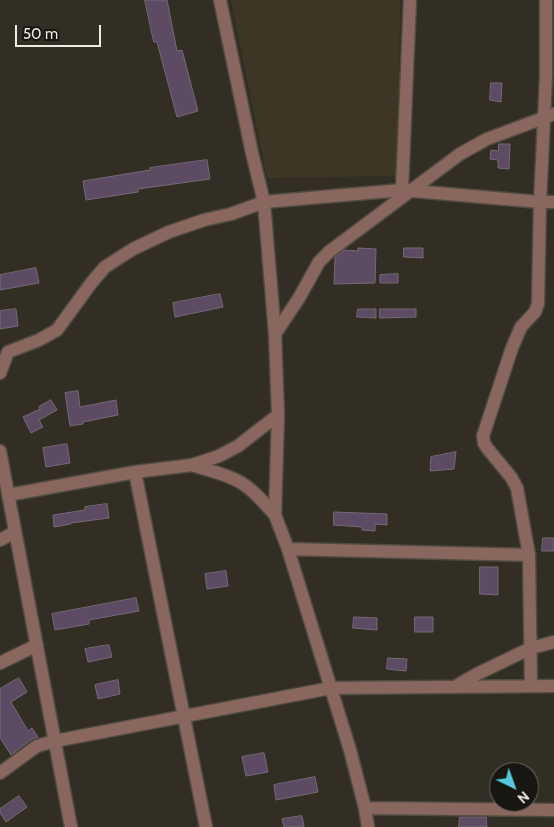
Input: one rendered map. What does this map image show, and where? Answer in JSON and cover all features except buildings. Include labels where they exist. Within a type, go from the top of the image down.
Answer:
[{"type":"street","points":[[220,0],[264,202],[275,334],[278,416],[275,515]]},
{"type":"street","points":[[407,190],[410,0]]},
{"type":"street","points":[[531,686],[529,555],[517,488],[511,477],[487,448],[483,436],[512,348],[521,327],[535,312],[538,304],[540,202],[549,117],[550,77],[546,0]]},
{"type":"street","points":[[275,334],[320,262],[330,251],[407,190],[460,154],[487,139],[549,117]]},
{"type":"street","points":[[0,373],[4,347],[39,340],[57,330],[92,282],[105,268],[133,248],[168,232],[204,220],[231,214],[264,202],[407,190],[554,202]]},
{"type":"street","points":[[8,495],[136,472],[192,465],[219,456],[238,446],[278,416]]},
{"type":"street","points":[[0,451],[71,827]]},
{"type":"street","points":[[192,465],[227,476],[242,483],[255,493],[275,515],[288,549],[350,750],[368,827]]},
{"type":"street","points":[[136,472],[206,827]]},
{"type":"street","points":[[0,540],[15,532]]},
{"type":"street","points":[[288,549],[529,555]]},
{"type":"street","points":[[456,687],[531,648],[554,642]]},
{"type":"street","points":[[0,664],[37,645]]},
{"type":"street","points":[[0,773],[37,746],[55,741],[331,688],[554,686]]},
{"type":"street","points":[[365,808],[554,810]]},
{"type":"shaded area","points":[[231,0],[400,0],[398,176],[267,178]]}]
